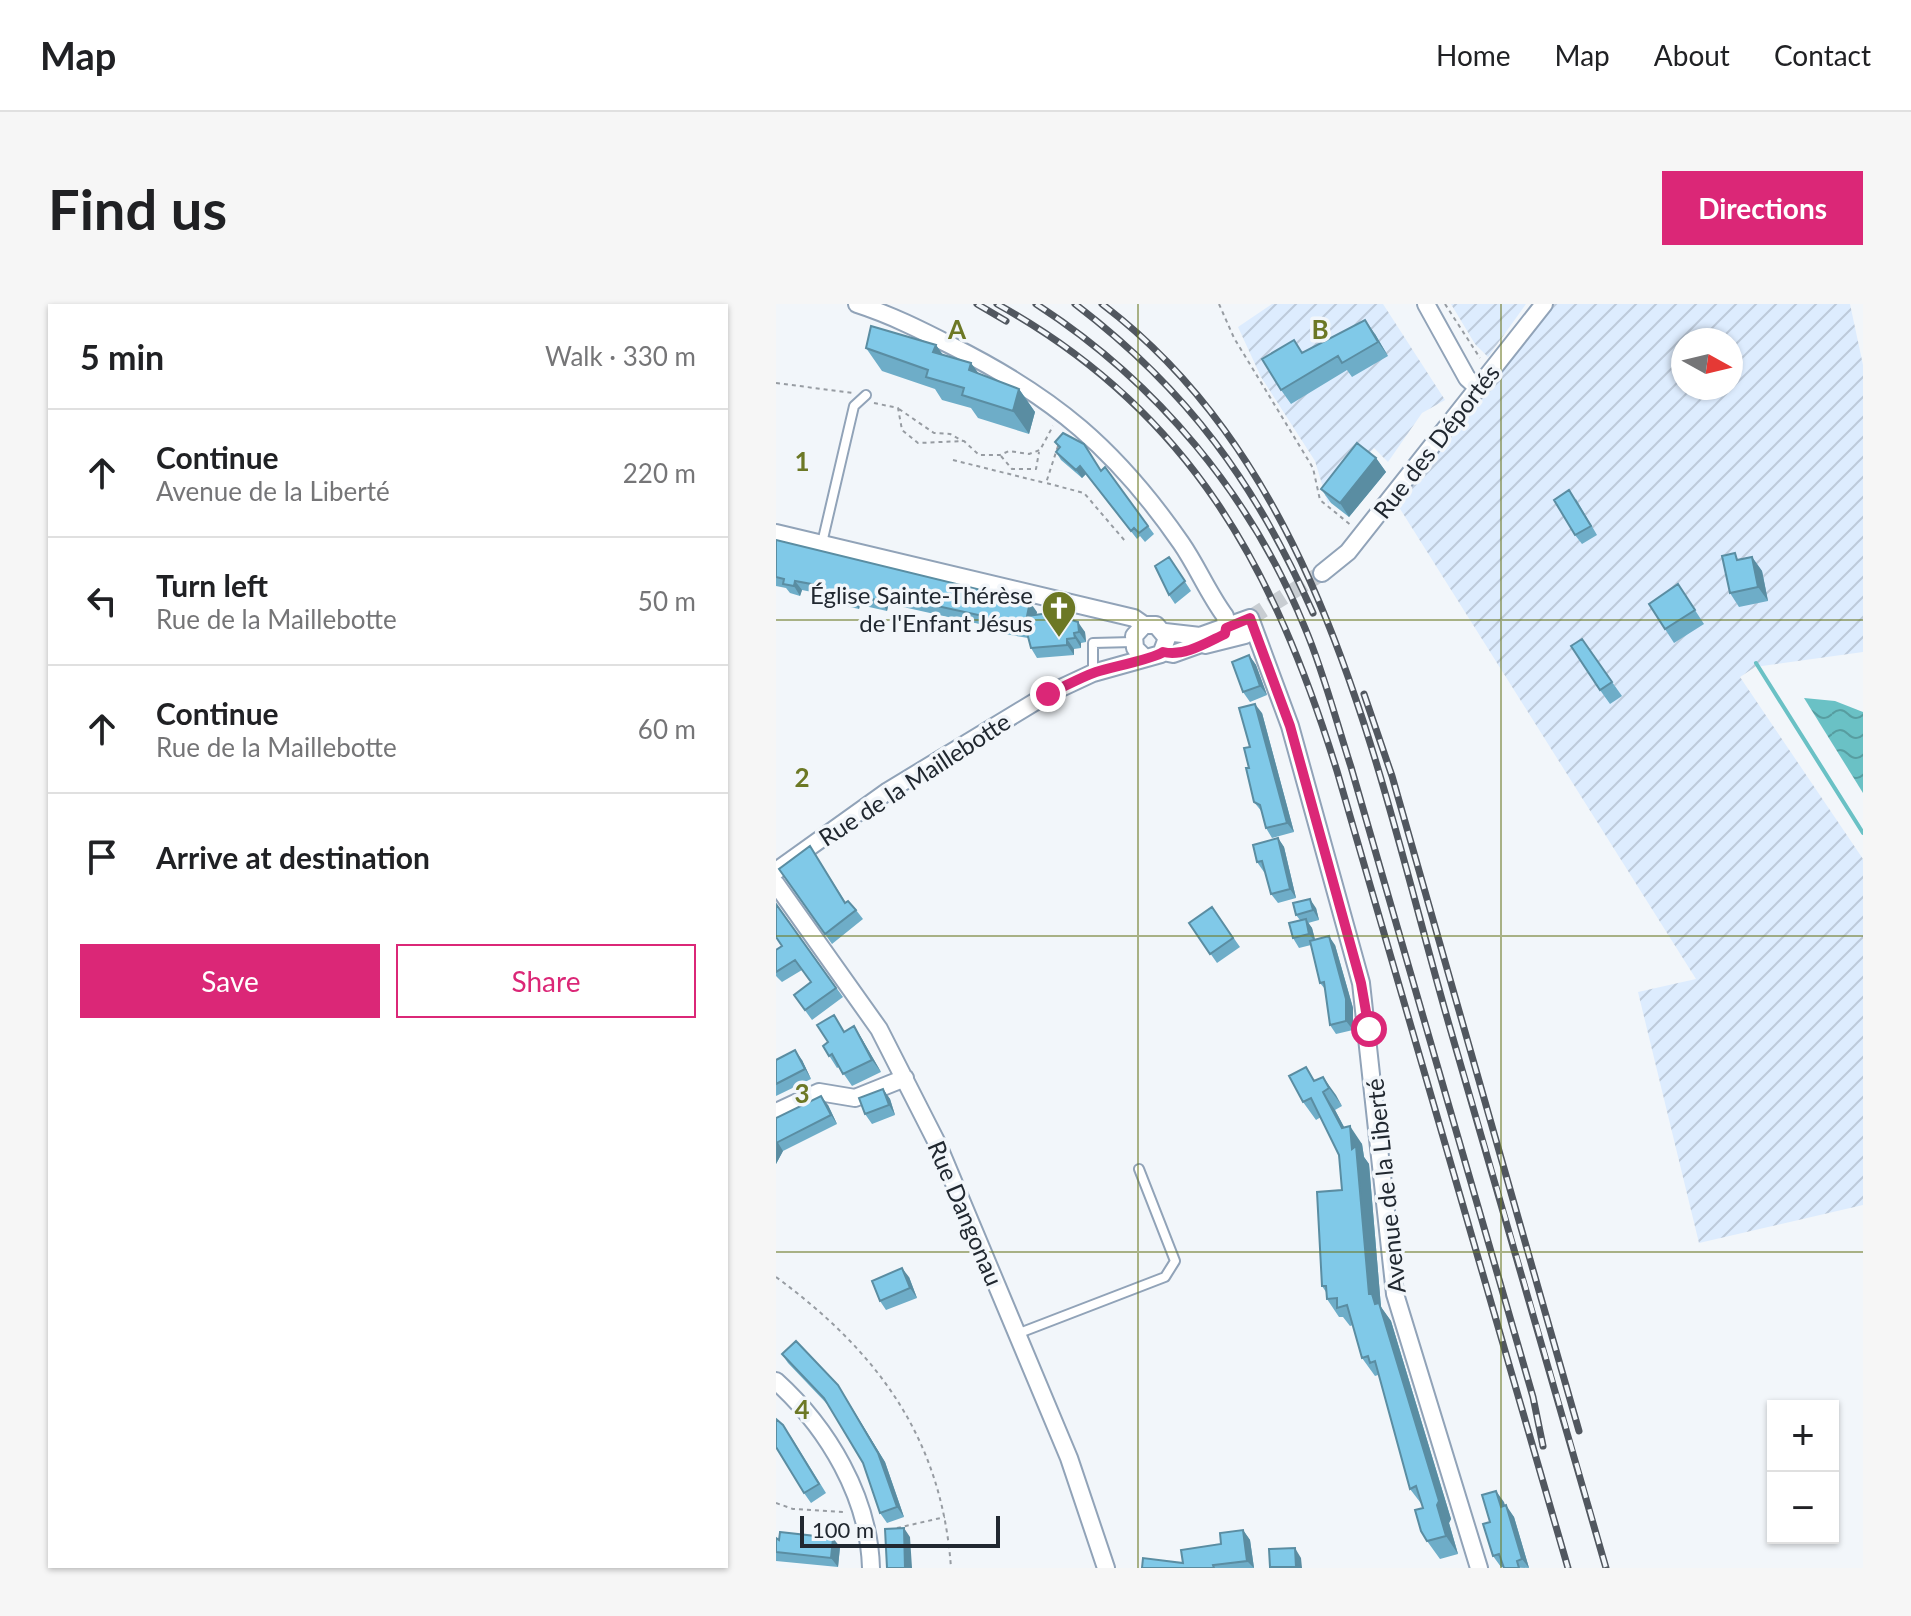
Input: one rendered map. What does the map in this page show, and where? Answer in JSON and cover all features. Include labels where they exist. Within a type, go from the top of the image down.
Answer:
[{"type":"street","points":[[857,304],[893,316],[1006,373],[1063,411],[1123,468],[1181,542],[1225,616],[1225,634],[1195,648]]},
{"type":"street","points":[[1426,304],[1467,378],[1478,388]]},
{"type":"street","name":"Rue des Déportés","points":[[1322,573],[1348,552],[1544,304]]},
{"type":"street","points":[[776,533],[1134,618],[1144,625],[1156,625],[1165,632],[1200,636],[1250,618]]},
{"type":"street","points":[[1163,652],[1173,654],[1245,635],[1250,618]]},
{"type":"street","name":"Avenue de la Liberté","points":[[1250,618],[1290,726],[1361,983],[1369,1029],[1395,1294],[1479,1568]]},
{"type":"street","points":[[1144,625],[1133,642],[1144,657],[1156,657],[1163,652],[1167,645],[1165,632]]},
{"type":"street","name":"Rue de la Maillebotte","points":[[776,871],[888,791],[1048,694],[1093,673],[1144,657]]},
{"type":"street","name":"Rue Dangonau","points":[[776,884],[879,1029],[938,1145],[1069,1458],[1106,1568]]},
{"type":"street","points":[[776,1112],[819,1092],[855,1098],[905,1078]]},
{"type":"street","points":[[776,1381],[819,1429],[837,1456],[861,1512],[871,1568]]},
{"type":"lane","points":[[822,544],[854,406],[866,395]]},
{"type":"lane","points":[[1093,673],[1093,643],[1133,642]]},
{"type":"lane","points":[[1017,1334],[1165,1277],[1175,1261],[1139,1169]]},
{"type":"path","points":[[1219,304],[1234,338],[1313,468],[1320,500],[1362,534]]},
{"type":"path","points":[[1445,304],[1474,352],[1492,371]]},
{"type":"path","points":[[776,383],[866,395],[866,400],[898,408],[934,433],[950,434],[964,441],[979,455],[1000,455],[1009,451],[1029,454],[1040,450]]},
{"type":"path","points":[[898,408],[902,430],[918,443],[964,441]]},
{"type":"path","points":[[1000,455],[1012,469],[1036,469],[1040,450],[1063,411]]},
{"type":"path","points":[[1046,483],[1055,448],[1077,423]]},
{"type":"path","points":[[953,460],[1084,493],[1125,541]]},
{"type":"path","points":[[776,1277],[819,1308],[886,1381],[924,1445],[947,1516],[951,1568]]},
{"type":"path","points":[[776,1503],[813,1511],[861,1512]]},
{"type":"path","points":[[894,1529],[947,1516]]},
{"type":"shaded area","points":[[1272,304],[1383,304],[1445,400],[1422,413],[1388,462],[1374,448],[1328,504],[1315,461],[1261,377],[1238,327]]},
{"type":"shaded area","points":[[1451,304],[1526,304],[1488,357],[1475,344]]},
{"type":"shaded area","points":[[1553,304],[1850,304],[1863,365],[1863,652],[1755,667],[1740,677],[1863,859],[1863,1205],[1699,1243],[1638,992],[1696,979],[1397,504]]},
{"type":"water","points":[[1804,698],[1835,701],[1863,712],[1863,793]]},
{"type":"building","points":[[1365,320],[1378,342],[1342,363],[1338,356],[1281,390],[1262,359],[1294,340],[1302,353]]},
{"type":"building","points":[[871,326],[936,345],[933,352],[971,363],[969,370],[1019,389],[1013,411],[962,395],[964,388],[926,377],[928,370],[866,348]]},
{"type":"building","points":[[1063,433],[1084,444],[1101,471],[1105,467],[1148,526],[1139,533],[1134,528],[1131,531],[1080,466],[1076,470],[1056,452],[1060,447],[1055,442]]},
{"type":"building","points":[[1357,443],[1376,458],[1340,503],[1321,489]]},
{"type":"building","points":[[1569,490],[1591,526],[1575,535],[1554,500]]},
{"type":"building","points":[[776,540],[1030,602],[1027,616],[1064,611],[1065,618],[1078,622],[1079,632],[1074,633],[1075,638],[1067,639],[1067,645],[1031,648],[1026,629],[982,621],[983,616],[896,597],[882,596],[881,601],[853,595],[852,600],[825,594],[822,586],[795,581],[794,586],[783,584],[784,579],[776,577]]},
{"type":"building","points":[[1735,553],[1737,560],[1752,557],[1758,587],[1730,593],[1722,556]]},
{"type":"building","points":[[1169,557],[1185,581],[1169,595],[1155,566]]},
{"type":"building","points":[[1678,584],[1695,610],[1665,629],[1649,604]]},
{"type":"building","points":[[1582,639],[1612,682],[1600,690],[1571,646]]},
{"type":"building","points":[[1249,655],[1260,686],[1243,692],[1232,662]]},
{"type":"building","points":[[1255,704],[1287,823],[1266,828],[1260,805],[1254,802],[1246,768],[1249,768],[1244,748],[1250,747],[1239,708]]},
{"type":"building","points":[[1278,838],[1290,889],[1271,894],[1262,861],[1257,862],[1253,845]]},
{"type":"building","points":[[810,846],[845,903],[848,901],[856,910],[825,934],[779,869]]},
{"type":"building","points":[[1310,899],[1313,910],[1296,915],[1293,903]]},
{"type":"building","points":[[776,904],[836,988],[805,1010],[794,995],[811,982],[795,960],[776,972],[776,950],[782,946],[776,937]]},
{"type":"building","points":[[1212,907],[1233,938],[1210,954],[1189,923]]},
{"type":"building","points":[[1306,919],[1309,934],[1293,938],[1289,923]]},
{"type":"building","points":[[1329,936],[1346,999],[1346,1021],[1330,1025],[1324,982],[1320,983],[1310,941]]},
{"type":"building","points":[[834,1015],[844,1032],[854,1026],[872,1060],[843,1074],[832,1054],[829,1056],[823,1046],[828,1042],[817,1025]]},
{"type":"building","points":[[795,1050],[805,1069],[776,1084],[776,1060]]},
{"type":"building","points":[[1306,1067],[1314,1081],[1323,1077],[1329,1088],[1323,1092],[1342,1128],[1350,1126],[1352,1149],[1356,1146],[1369,1294],[1372,1294],[1375,1304],[1379,1303],[1439,1501],[1437,1505],[1446,1536],[1427,1541],[1421,1531],[1415,1510],[1423,1508],[1416,1486],[1410,1489],[1375,1361],[1370,1363],[1368,1356],[1362,1358],[1347,1305],[1337,1308],[1337,1298],[1327,1299],[1326,1286],[1322,1286],[1317,1192],[1342,1190],[1339,1155],[1311,1098],[1303,1102],[1289,1076]]},
{"type":"building","points":[[883,1089],[889,1105],[865,1114],[859,1098]]},
{"type":"building","points":[[821,1096],[831,1115],[776,1143],[776,1118]]},
{"type":"building","points":[[902,1268],[910,1288],[880,1301],[872,1281]]},
{"type":"building","points":[[796,1341],[838,1385],[878,1453],[897,1507],[880,1513],[863,1463],[824,1398],[782,1354]]},
{"type":"building","points":[[776,1419],[783,1425],[819,1484],[804,1493],[776,1447]]},
{"type":"building","points":[[1496,1491],[1501,1507],[1506,1505],[1522,1559],[1517,1561],[1519,1568],[1504,1568],[1499,1554],[1493,1556],[1483,1524],[1490,1522],[1482,1495]]},
{"type":"building","points":[[904,1528],[905,1568],[887,1568],[885,1529]]},
{"type":"building","points":[[1243,1530],[1247,1561],[1213,1565],[1214,1568],[1142,1568],[1143,1558],[1183,1563],[1181,1550],[1221,1544],[1220,1533]]},
{"type":"building","points":[[780,1532],[833,1538],[831,1558],[776,1552],[776,1538],[779,1540]]},
{"type":"building","points":[[1295,1548],[1296,1567],[1270,1567],[1269,1549]]},
{"type":"waterway","points":[[1756,663],[1863,833]]},
{"type":"tunnel","points":[[1250,618],[1322,573]]},
{"type":"railway","points":[[977,304],[1006,321]]},
{"type":"railway","points":[[997,304],[1065,346],[1123,394],[1173,445],[1216,502],[1253,562],[1285,627],[1337,771],[1568,1568]]},
{"type":"railway","points":[[1036,304],[1121,369],[1196,445],[1257,532],[1305,628],[1351,767],[1533,1397],[1543,1446]]},
{"type":"railway","points":[[1075,304],[1152,370],[1215,442],[1268,522],[1313,613]]},
{"type":"railway","points":[[1102,304],[1178,373],[1240,453],[1291,540],[1332,634],[1367,732],[1606,1568]]},
{"type":"railway","points":[[1364,694],[1392,776],[1579,1431]]},
{"type":"place","name":"Église Sainte-Thérèse de l'Enfant Jésus","points":[[1059,639]]},
{"type":"route","points":[[1048,694],[1093,673],[1144,657],[1195,648],[1225,634],[1226,628],[1250,618],[1290,726],[1361,983],[1369,1029]]}]
